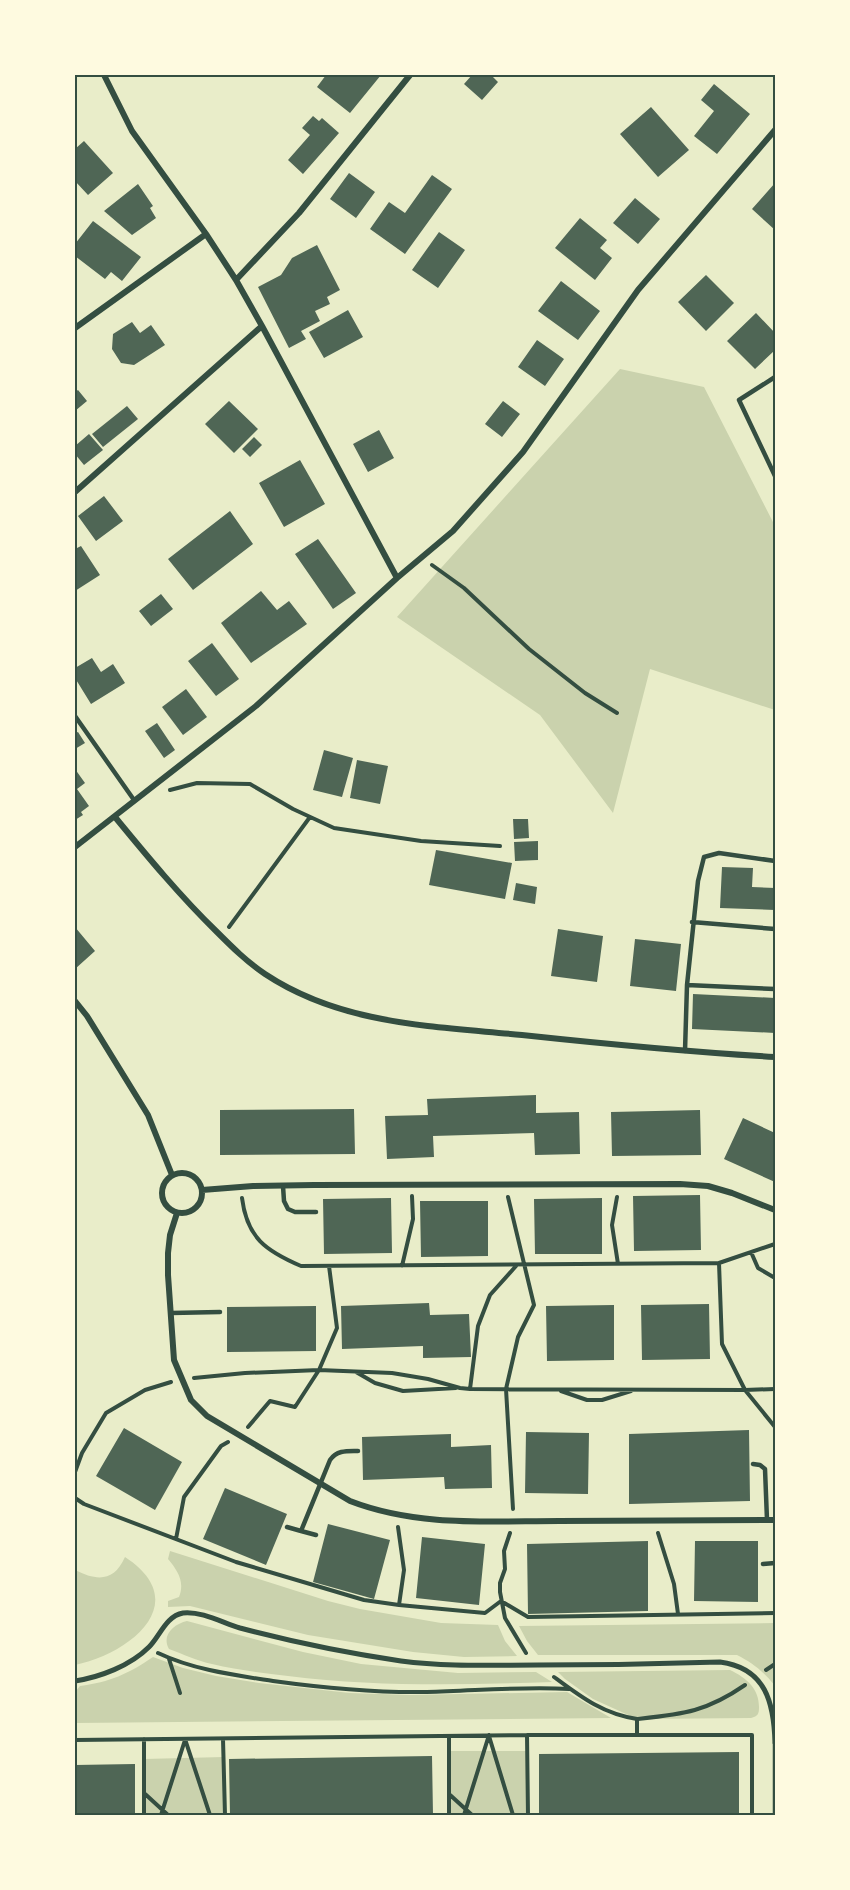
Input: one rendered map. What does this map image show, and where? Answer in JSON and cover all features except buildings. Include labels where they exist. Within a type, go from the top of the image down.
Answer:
[{"type":"street","points":[[104,75],[132,130],[236,280],[397,578]]},
{"type":"street","points":[[236,280],[299,213],[410,75]]},
{"type":"street","points":[[75,848],[256,706],[397,578],[453,531],[523,452],[638,290],[775,130]]},
{"type":"street","points":[[75,328],[206,234]]},
{"type":"street","points":[[75,492],[262,326]]},
{"type":"street","points":[[115,817],[162,874],[233,949],[263,973],[302,996],[347,1012],[394,1022],[775,1058]]},
{"type":"street","points":[[75,1001],[93,1024],[148,1115],[172,1175]]},
{"type":"street","points":[[179,1173],[188,1173],[195,1177],[202,1190],[202,1198],[198,1205],[184,1213],[170,1209],[164,1203],[162,1196],[162,1188],[166,1180],[179,1173]]},
{"type":"street","points":[[202,1190],[283,1186],[680,1184],[708,1186],[775,1210]]},
{"type":"street","points":[[177,1212],[170,1235],[168,1253],[174,1360],[191,1400],[207,1416],[350,1501],[396,1515],[451,1521],[775,1520]]},
{"type":"street","points":[[75,1681],[97,1677],[116,1669],[147,1649],[168,1621],[176,1615],[198,1614],[240,1628],[381,1658],[454,1665],[720,1662],[732,1664],[744,1668],[770,1698],[775,1743]]},
{"type":"lane","points":[[775,377],[739,400],[775,476]]},
{"type":"lane","points":[[75,716],[134,800]]},
{"type":"lane","points":[[685,1051],[692,922],[704,857],[719,853],[775,861]]},
{"type":"lane","points":[[692,922],[775,929]]},
{"type":"lane","points":[[687,985],[775,989]]},
{"type":"lane","points":[[283,1186],[284,1201],[288,1209],[295,1212],[316,1212]]},
{"type":"lane","points":[[171,1313],[220,1311]]},
{"type":"lane","points":[[301,1531],[333,1455],[340,1452],[358,1451]]},
{"type":"lane","points":[[753,1464],[765,1469],[767,1520]]},
{"type":"lane","points":[[287,1527],[316,1535]]},
{"type":"lane","points":[[764,1564],[775,1563]]},
{"type":"lane","points":[[775,1743],[775,1815]]},
{"type":"path","points":[[422,557],[464,588],[557,671],[585,693],[617,713]]},
{"type":"path","points":[[165,792],[197,783],[250,784],[334,828],[421,842],[500,846]]},
{"type":"path","points":[[221,937],[310,816]]},
{"type":"path","points":[[618,1264],[612,1225],[620,1184]]},
{"type":"path","points":[[402,1266],[413,1219],[412,1185]]},
{"type":"path","points":[[506,1185],[534,1305],[518,1337],[506,1389],[514,1521],[504,1551],[505,1569],[500,1582],[501,1601],[505,1618],[521,1647]]},
{"type":"path","points":[[241,1187],[244,1215],[251,1232],[276,1256],[301,1266],[719,1263],[775,1244]]},
{"type":"path","points":[[751,1252],[758,1268],[775,1278]]},
{"type":"path","points":[[719,1263],[722,1344],[745,1390],[775,1427]]},
{"type":"path","points":[[470,1389],[478,1326],[490,1295],[517,1265]]},
{"type":"path","points":[[176,1539],[184,1497],[221,1446],[240,1436],[270,1401],[295,1407],[319,1370],[337,1328],[329,1266]]},
{"type":"path","points":[[75,1472],[82,1453],[106,1413],[145,1390],[182,1379],[245,1373],[319,1370],[392,1373],[428,1379],[460,1388]]},
{"type":"path","points":[[355,1372],[375,1383],[403,1391],[460,1388],[775,1389]]},
{"type":"path","points":[[556,1389],[587,1400],[602,1400],[638,1390]]},
{"type":"path","points":[[75,1498],[84,1504],[236,1562],[364,1600],[484,1613],[501,1601]]},
{"type":"path","points":[[396,1515],[404,1570],[399,1605]]},
{"type":"path","points":[[654,1520],[674,1584],[678,1614]]},
{"type":"path","points":[[501,1601],[528,1617],[775,1613]]},
{"type":"path","points":[[147,1649],[168,1658],[232,1675],[305,1685],[388,1692],[570,1689]]},
{"type":"path","points":[[168,1658],[180,1693]]},
{"type":"path","points":[[538,1665],[586,1700],[618,1716],[637,1719],[680,1714],[719,1702],[775,1664]]},
{"type":"path","points":[[637,1719],[637,1735]]},
{"type":"path","points":[[75,1740],[489,1735],[752,1735],[752,1815]]},
{"type":"path","points":[[464,1815],[489,1735]]},
{"type":"path","points":[[489,1735],[513,1815]]},
{"type":"path","points":[[527,1735],[528,1815]]},
{"type":"path","points":[[449,1736],[449,1815]]},
{"type":"path","points":[[144,1739],[144,1815]]},
{"type":"path","points":[[162,1813],[185,1739]]},
{"type":"path","points":[[185,1739],[210,1815]]},
{"type":"path","points":[[223,1739],[225,1815]]},
{"type":"path","points":[[144,1793],[162,1813],[168,1815]]},
{"type":"path","points":[[449,1794],[472,1815]]},
{"type":"green space","points":[[620,369],[704,387],[775,526],[775,710],[650,669],[613,813],[540,715],[397,617]]},
{"type":"green space","points":[[170,1551],[360,1609],[441,1623],[498,1625],[505,1641],[517,1656],[464,1657],[413,1652],[308,1635],[190,1606],[168,1607],[168,1601],[179,1597],[181,1592],[181,1582],[168,1559]]},
{"type":"green space","points":[[125,1557],[145,1574],[154,1592],[154,1608],[146,1624],[133,1638],[96,1659],[75,1665],[75,1570],[91,1576],[104,1577],[116,1571]]},
{"type":"green space","points":[[187,1621],[303,1652],[361,1664],[458,1673],[536,1672],[552,1682],[387,1684],[321,1680],[240,1670],[206,1663],[169,1649],[167,1639],[170,1631],[173,1627]]},
{"type":"green space","points":[[775,1623],[775,1686],[758,1668],[737,1655],[538,1655],[519,1626]]},
{"type":"green space","points":[[153,1657],[183,1668],[216,1676],[350,1693],[410,1695],[567,1692],[611,1718],[75,1723],[75,1692],[80,1686],[118,1676]]},
{"type":"green space","points":[[730,1670],[747,1680],[757,1695],[758,1713],[751,1718],[637,1719],[593,1699],[558,1672]]},
{"type":"green space","points":[[450,1751],[528,1751],[528,1815],[449,1815]]},
{"type":"green space","points":[[224,1757],[225,1815],[144,1815],[144,1759]]}]
